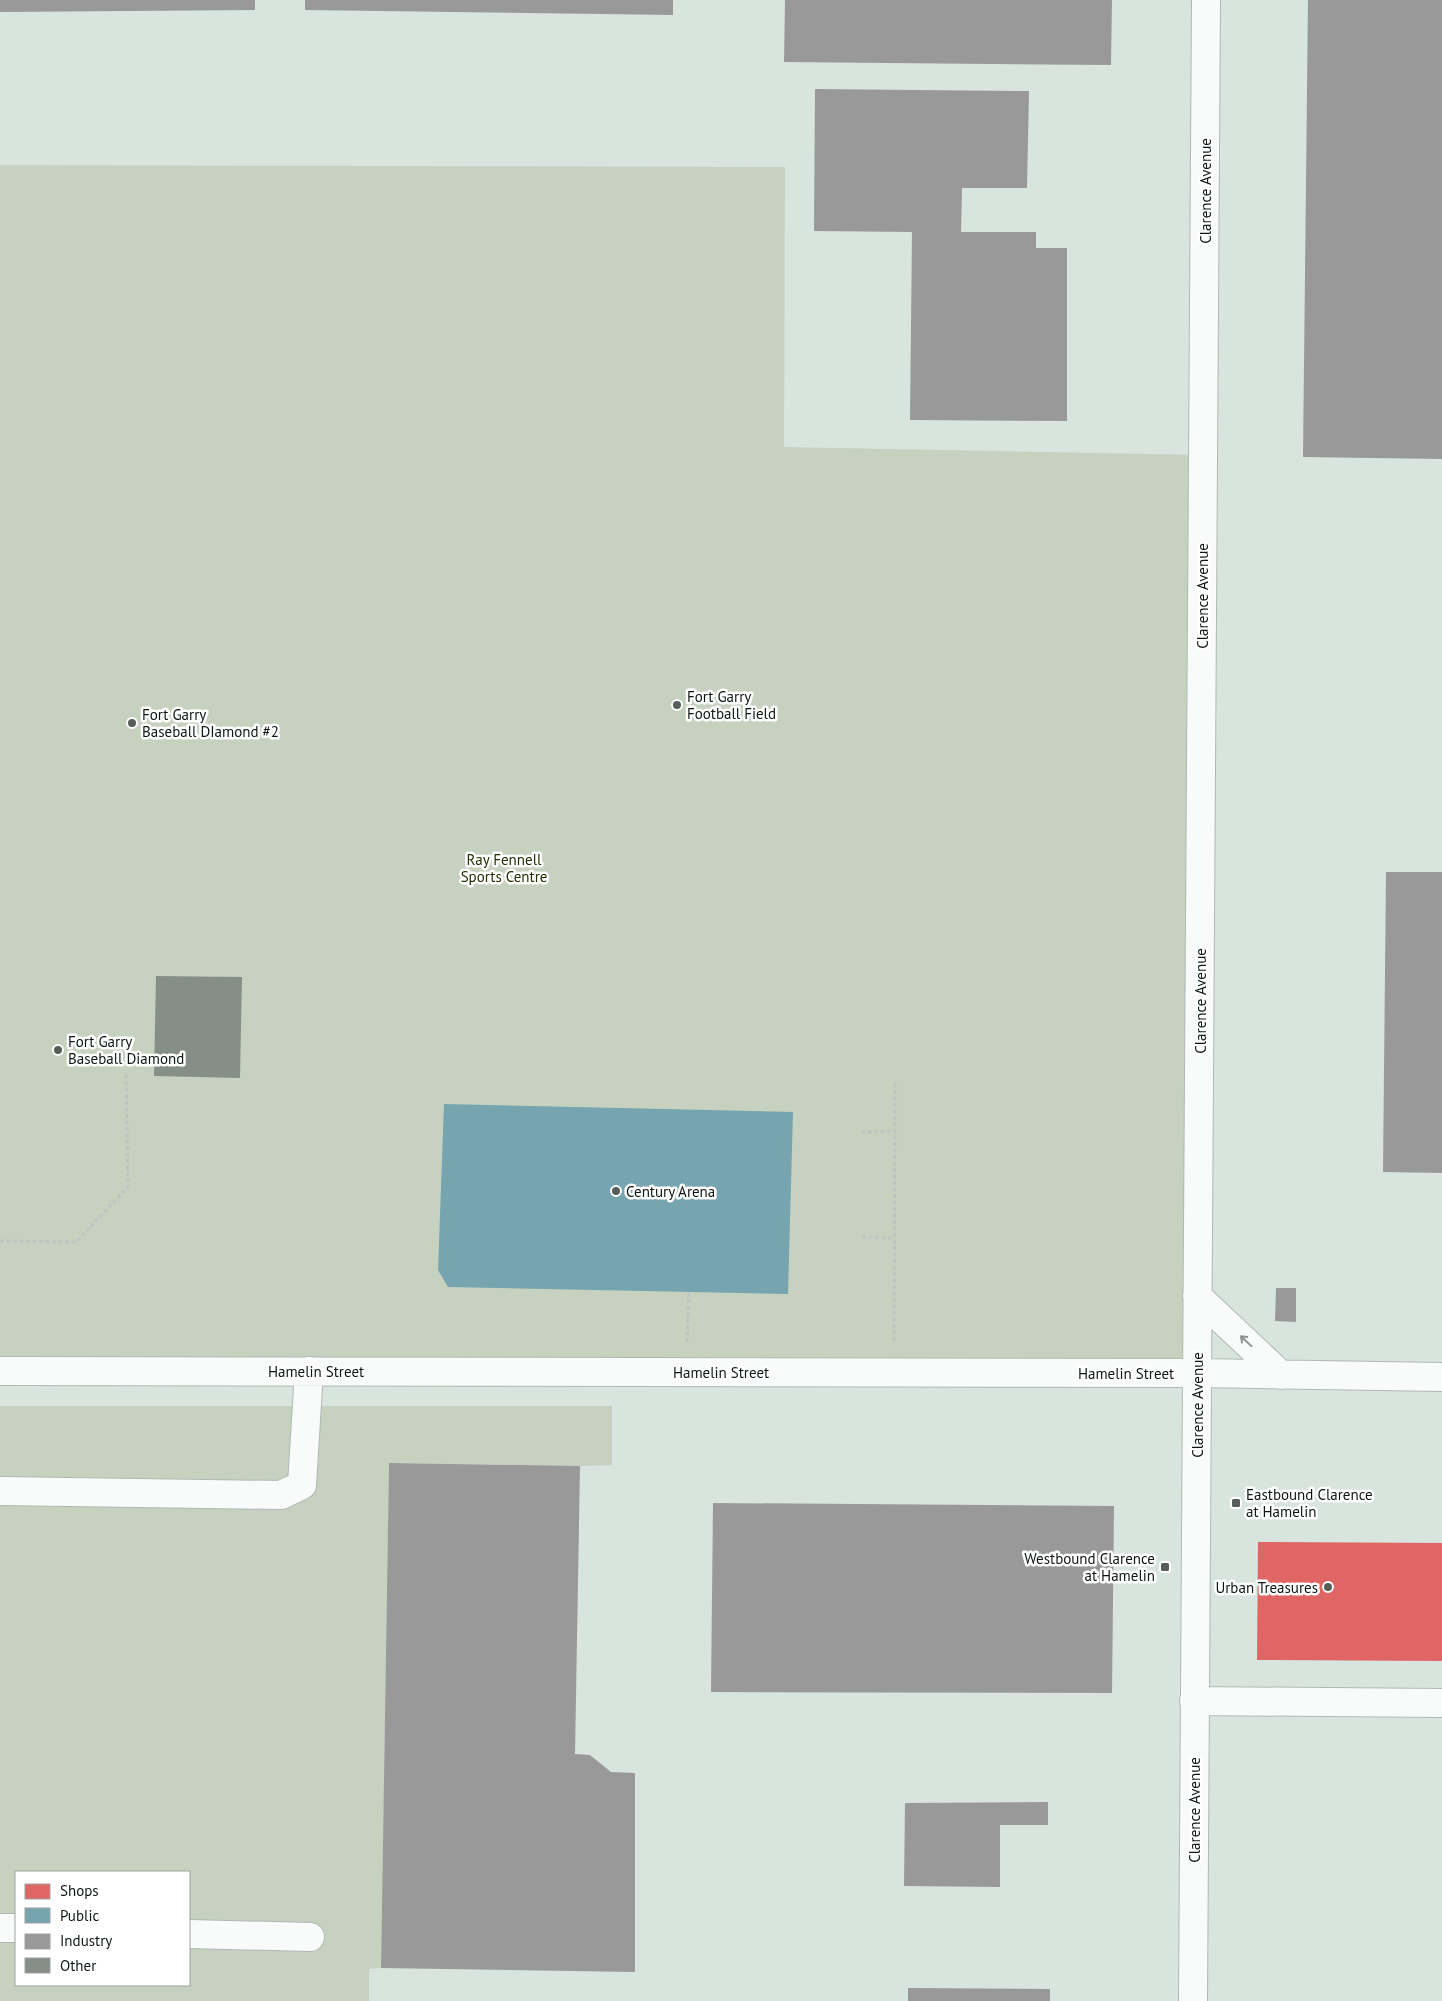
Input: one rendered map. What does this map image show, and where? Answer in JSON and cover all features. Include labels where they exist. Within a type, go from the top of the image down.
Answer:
[{"type":"street","name":"Clarence Avenue","points":[[1193,2001],[1206,0]]},
{"type":"street","points":[[1197,1296],[1281,1375]]},
{"type":"street","name":"Hamelin Street","points":[[0,1371],[1197,1373],[1442,1378]]},
{"type":"street","points":[[0,1491],[281,1495],[302,1485],[309,1371]]},
{"type":"street","points":[[1194,1701],[1442,1703]]},
{"type":"street","points":[[0,1928],[15,1928]]},
{"type":"street","points":[[190,1934],[310,1938]]},
{"type":"path","points":[[0,1241],[76,1242],[128,1187],[126,1072]]},
{"type":"path","points":[[893,1372],[895,1082]]},
{"type":"path","points":[[861,1132],[894,1130]]},
{"type":"path","points":[[862,1237],[894,1238]]},
{"type":"path","points":[[686,1372],[689,1292]]},
{"type":"green space","name":"Ray Fennell Sports Centre","points":[[0,165],[785,167],[784,447],[1203,455],[1197,1373],[0,1371]]},
{"type":"green space","points":[[0,1406],[612,1406],[612,1465],[389,1463],[381,1968],[369,1969],[369,2001],[0,2001]]},
{"type":"building: Shops","points":[[1258,1542],[1442,1543],[1442,1661],[1257,1660]]},
{"type":"building: Public","name":"Century Arena","points":[[444,1104],[793,1112],[788,1294],[448,1287],[438,1270]]},
{"type":"building: Industry","points":[[0,0],[255,0],[255,10],[0,12]]},
{"type":"building: Industry","points":[[305,0],[673,0],[673,15],[305,10]]},
{"type":"building: Industry","points":[[785,0],[1112,0],[1111,65],[784,62]]},
{"type":"building: Industry","points":[[1308,0],[1442,0],[1442,459],[1303,457]]},
{"type":"building: Industry","points":[[815,89],[1029,91],[1027,188],[962,188],[961,232],[1036,232],[1036,248],[1067,248],[1067,421],[910,420],[912,232],[814,231]]},
{"type":"building: Industry","points":[[1386,872],[1442,872],[1442,1173],[1383,1172]]},
{"type":"building: Industry","points":[[1276,1288],[1296,1288],[1296,1322],[1275,1321]]},
{"type":"building: Industry","points":[[389,1463],[580,1466],[575,1754],[590,1755],[611,1772],[635,1773],[635,1972],[381,1968]]},
{"type":"building: Industry","points":[[713,1503],[1114,1506],[1112,1693],[711,1692]]},
{"type":"building: Industry","points":[[1048,1802],[1048,1825],[1000,1825],[1000,1887],[904,1886],[905,1803]]},
{"type":"building: Industry","points":[[908,1988],[1050,1989],[1050,2001],[908,2001]]},
{"type":"building: Other","points":[[156,976],[242,977],[240,1078],[154,1076]]},
{"type":"place","name":"Fort Garry Football Field","points":[[677,705]]},
{"type":"place","name":"Fort Garry Baseball DIamond #2","points":[[132,723]]},
{"type":"place","name":"Fort Garry Baseball Diamond","points":[[58,1050]]},
{"type":"place","name":"Century Arena","points":[[616,1191]]},
{"type":"place","name":"Eastbound Clarence at Hamelin","points":[[1236,1503]]},
{"type":"place","name":"Westbound Clarence at Hamelin","points":[[1165,1567]]},
{"type":"place","name":"Urban Treasures","points":[[1328,1587]]}]
